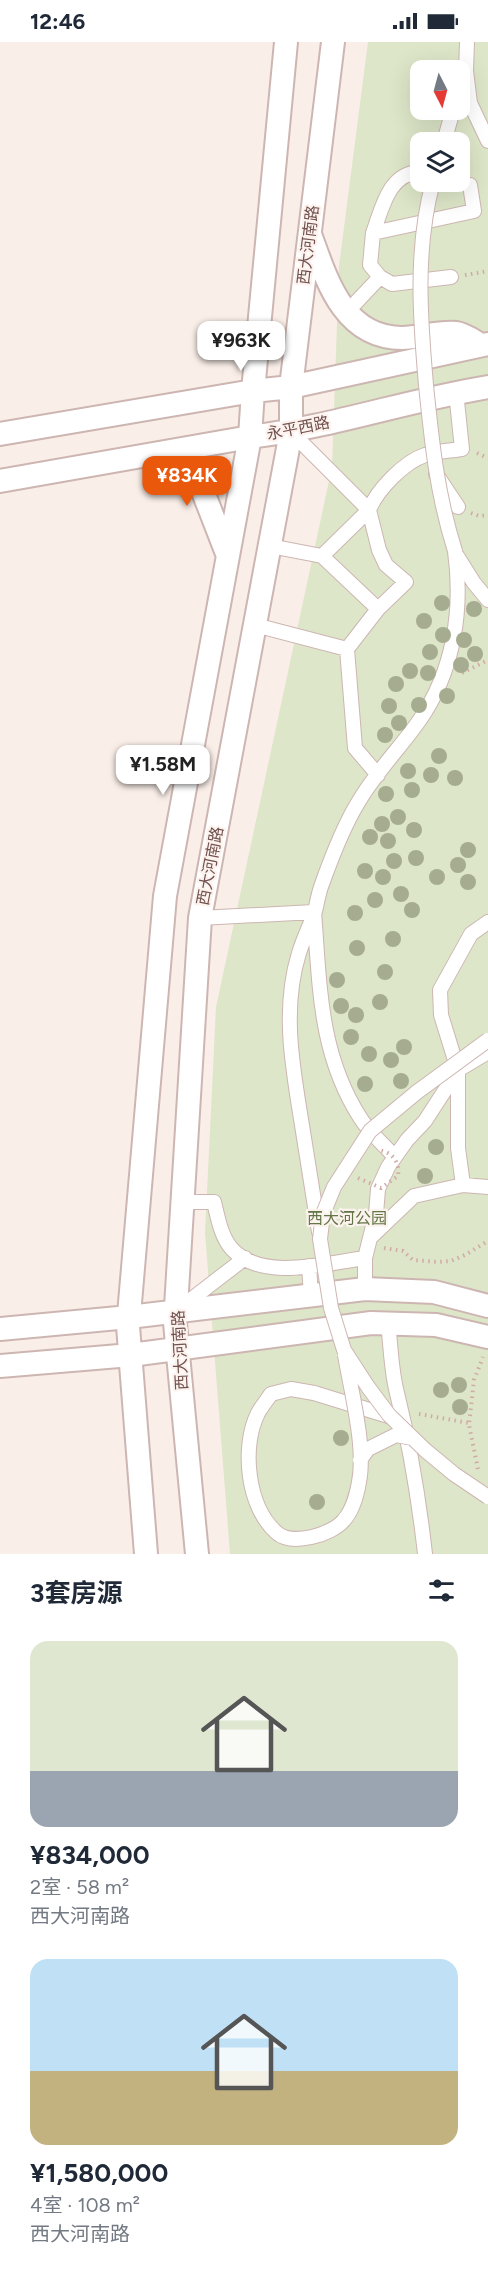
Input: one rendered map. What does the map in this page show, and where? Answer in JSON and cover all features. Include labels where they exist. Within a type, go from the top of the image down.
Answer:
[{"type":"street","points":[[146,1554],[129,1317],[165,896],[250,437],[252,391],[286,42]]},
{"type":"street","name":"西大河南路","points":[[197,1554],[176,1311],[200,918],[291,432],[291,387],[333,42]]},
{"type":"street","points":[[466,60],[467,42]]},
{"type":"street","points":[[470,103],[488,141]]},
{"type":"street","points":[[410,175],[402,178],[388,191],[374,233],[370,265],[380,277],[392,284],[452,277]]},
{"type":"street","points":[[374,233],[474,211],[470,185]]},
{"type":"street","points":[[404,1416],[314,1393],[291,1389],[271,1394],[257,1414],[250,1444],[249,1471],[254,1498],[264,1517],[278,1534],[295,1540],[322,1534],[344,1521],[355,1499],[360,1480],[360,1460],[344,1350],[331,1308],[289,1047],[290,996],[298,954],[314,912],[321,885],[342,836],[358,801],[420,720],[451,653],[456,626],[459,582],[455,551],[442,512],[436,474],[429,424],[423,348],[420,281],[427,205],[430,192]]},
{"type":"street","points":[[309,232],[328,282],[346,313],[357,324],[376,333],[400,338],[457,333],[485,344]]},
{"type":"street","points":[[346,313],[380,277]]},
{"type":"street","points":[[0,434],[252,391],[291,387],[485,344]]},
{"type":"street","name":"永平西路","points":[[0,481],[250,437],[291,432],[456,392],[488,387]]},
{"type":"street","points":[[322,556],[369,510],[372,500],[386,483],[424,455],[462,449],[456,392]]},
{"type":"street","points":[[291,432],[369,510],[379,550],[386,566],[406,582],[378,609],[347,649],[355,748],[378,775]]},
{"type":"street","points":[[146,455],[182,468],[200,484],[228,556]]},
{"type":"street","points":[[436,474],[458,507]]},
{"type":"street","points":[[270,546],[322,556],[378,609]]},
{"type":"street","points":[[455,551],[474,583],[488,600]]},
{"type":"street","points":[[255,625],[347,649]]},
{"type":"street","points":[[200,918],[314,912]]},
{"type":"street","points":[[314,912],[319,991],[331,1056],[362,1121],[395,1157]]},
{"type":"street","points":[[463,1185],[458,1148],[458,1070],[441,1016],[440,990],[471,934],[488,922]]},
{"type":"street","points":[[320,1239],[323,1214],[334,1188],[370,1131],[417,1092],[488,1040]]},
{"type":"street","points":[[365,1289],[368,1247],[376,1214],[378,1189],[388,1167],[407,1140],[425,1121],[458,1070],[488,1052]]},
{"type":"street","points":[[183,1202],[214,1202],[222,1233],[232,1250],[251,1262],[271,1268],[309,1266],[368,1247],[414,1196],[463,1185],[488,1187]]},
{"type":"street","points":[[176,1311],[245,1258]]},
{"type":"street","points":[[309,1266],[311,1295]]},
{"type":"street","points":[[0,1329],[129,1317],[365,1289],[434,1292],[488,1306]]},
{"type":"street","points":[[0,1366],[131,1355],[371,1323],[436,1325],[486,1345]]},
{"type":"street","points":[[388,1324],[396,1392],[404,1416],[425,1554]]},
{"type":"street","points":[[344,1350],[389,1415],[454,1474],[488,1497]]},
{"type":"street","points":[[360,1460],[368,1449],[396,1435],[414,1439]]},
{"type":"path","points":[[344,1172],[381,1188],[389,1184],[398,1176],[397,1162],[391,1154],[382,1150],[373,1150]]},
{"type":"path","points":[[368,1247],[403,1251],[413,1260],[438,1262],[458,1258],[488,1241]]},
{"type":"path","points":[[478,1470],[469,1422],[474,1380],[486,1345]]},
{"type":"path","points":[[404,1416],[469,1422]]},
{"type":"green space","name":"西大河公园","points":[[368,42],[488,42],[488,1554],[230,1554],[205,1233],[216,1007],[332,467],[339,266]]}]
